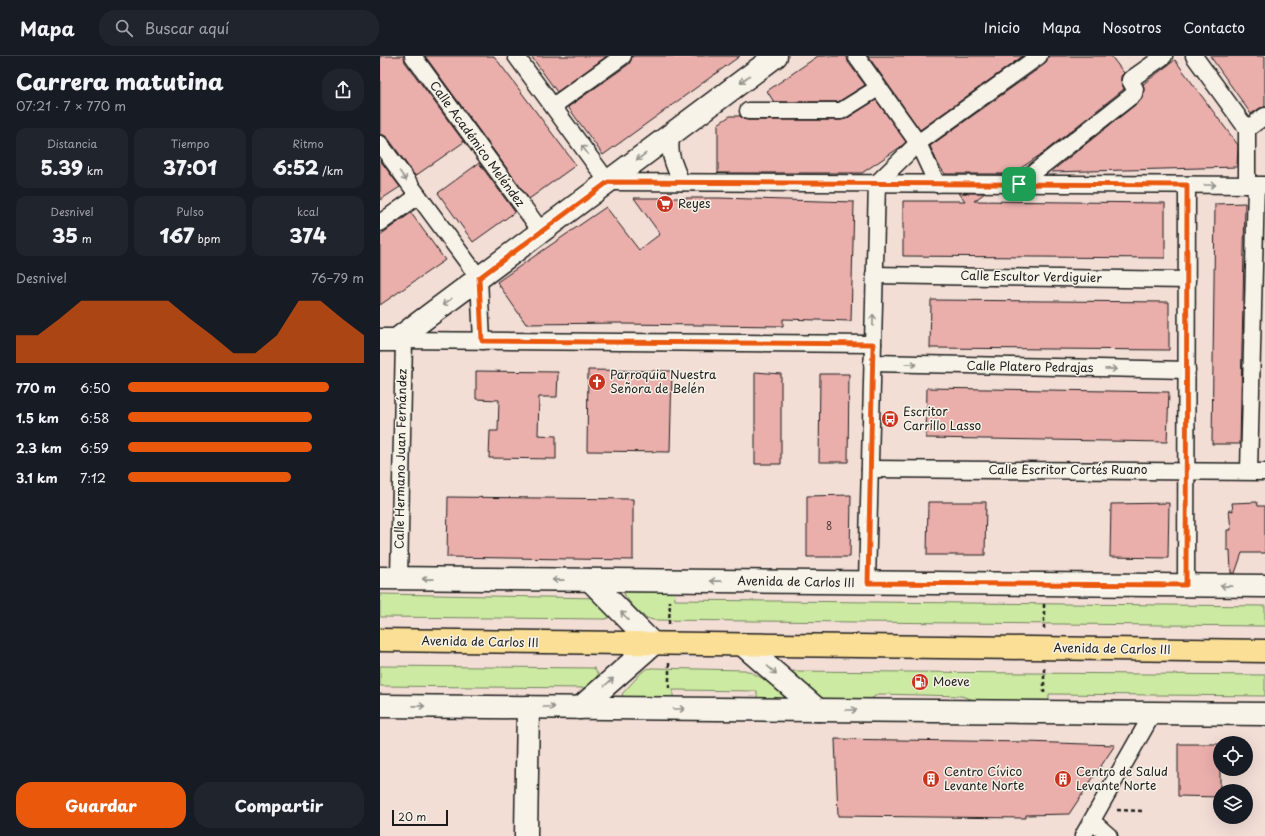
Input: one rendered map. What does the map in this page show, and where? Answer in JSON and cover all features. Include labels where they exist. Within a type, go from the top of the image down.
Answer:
[{"type":"main road","name":"Avenida de Carlos III","points":[[380,640],[1265,651]]},
{"type":"street","name":"Calle Académico Meléndez","points":[[412,56],[541,231]]},
{"type":"street","points":[[516,56],[608,182]]},
{"type":"street","points":[[553,106],[623,56]]},
{"type":"street","points":[[393,340],[479,278],[776,56]]},
{"type":"street","points":[[856,56],[918,143],[937,184]]},
{"type":"street","points":[[868,583],[877,184],[918,143],[1039,56]]},
{"type":"street","points":[[1019,184],[1134,94],[1135,89],[1130,80],[1164,56]]},
{"type":"street","points":[[1194,56],[1247,129],[1256,185],[1257,472]]},
{"type":"street","points":[[748,111],[841,111],[878,88]]},
{"type":"street","points":[[1247,129],[1265,116]]},
{"type":"street","points":[[672,134],[670,144],[672,159],[681,182]]},
{"type":"street","points":[[380,144],[479,278],[482,341]]},
{"type":"street","points":[[608,182],[1256,185]]},
{"type":"street","points":[[1186,585],[1187,185]]},
{"type":"street","points":[[380,223],[418,196]]},
{"type":"street","name":"Calle Escultor Verdiguier","points":[[874,274],[1187,280]]},
{"type":"street","points":[[393,340],[873,344]]},
{"type":"street","name":"Calle Hermano Juan Fernández","points":[[390,578],[393,340]]},
{"type":"street","name":"Calle Platero Pedrajas","points":[[872,363],[1187,370]]},
{"type":"street","name":"Calle Escritor Cortés Ruano","points":[[870,469],[1257,472]]},
{"type":"street","name":"Avenida de Carlos III","points":[[390,578],[1265,586]]},
{"type":"street","points":[[580,708],[653,644],[590,580]]},
{"type":"street","points":[[743,645],[818,710]]},
{"type":"street","points":[[380,706],[1265,714]]},
{"type":"street","points":[[526,836],[528,707]]},
{"type":"street","points":[[1083,836],[1153,713]]},
{"type":"street","points":[[1095,815],[1108,836]]},
{"type":"path","points":[[1095,815],[1144,811]]},
{"type":"green space","points":[[674,587],[675,600],[1265,606],[1265,626],[653,620],[648,619],[637,611],[625,596],[624,592],[626,588]]},
{"type":"green space","points":[[380,594],[599,598],[611,617],[605,619],[380,617]]},
{"type":"green space","points":[[380,666],[594,668],[598,674],[586,688],[380,686]]},
{"type":"green space","points":[[646,669],[745,670],[768,682],[789,700],[757,702],[757,691],[673,690],[673,701],[624,699],[622,694],[642,672]]},
{"type":"green space","points":[[791,672],[1265,675],[1265,696],[1049,694],[1049,707],[991,705],[961,696],[879,694],[860,705],[818,704]]},
{"type":"building","points":[[380,56],[404,56],[405,62],[464,142],[415,176],[388,138],[384,135],[380,135]]},
{"type":"building","points":[[425,56],[494,56],[576,165],[529,199]]},
{"type":"building","points":[[531,56],[607,56],[557,92]]},
{"type":"building","points":[[632,56],[740,56],[603,155],[568,107],[629,64]]},
{"type":"building","points":[[818,56],[847,56],[848,62],[865,85],[838,102],[774,102],[767,91]]},
{"type":"building","points":[[868,56],[1023,56],[920,130]]},
{"type":"building","points":[[1048,56],[1111,56],[1124,73],[1121,76],[1121,81],[1124,89],[1043,153],[1012,174],[945,174],[938,164],[930,146],[1045,64]]},
{"type":"building","points":[[1210,56],[1265,56],[1265,107],[1260,108],[1251,114]]},
{"type":"building","points":[[1175,60],[1238,145],[1237,167],[1052,172],[1140,101],[1144,91],[1143,84]]},
{"type":"building","points":[[876,100],[906,142],[862,173],[718,173],[718,124],[730,116],[740,116],[743,119],[748,120],[841,120],[846,119]]},
{"type":"building","points":[[380,160],[400,187],[380,200]]},
{"type":"building","points":[[479,163],[515,212],[473,242],[438,193]]},
{"type":"building","points":[[959,193],[985,193],[974,201],[1165,203],[1165,258],[903,256],[903,201],[965,201]]},
{"type":"building","points":[[634,198],[718,198],[854,202],[851,321],[783,319],[783,326],[622,323],[526,324],[497,282],[606,207],[639,250],[660,234]]},
{"type":"building","points":[[1245,203],[1240,444],[1212,444],[1215,204]]},
{"type":"building","points":[[411,213],[445,260],[380,305],[380,235]]},
{"type":"building","points":[[931,300],[1169,302],[1169,350],[930,348]]},
{"type":"building","points":[[588,370],[672,371],[670,452],[587,451]]},
{"type":"building","points":[[476,371],[558,372],[557,397],[539,397],[538,435],[556,436],[556,459],[489,458],[490,431],[498,431],[499,400],[476,399]]},
{"type":"building","points":[[755,372],[781,374],[781,464],[755,464]]},
{"type":"building","points":[[820,374],[849,374],[848,462],[819,462]]},
{"type":"building","points":[[927,388],[1169,392],[1167,442],[926,438]]},
{"type":"building","points":[[851,495],[850,557],[807,557],[807,496]]},
{"type":"building","points":[[448,497],[633,499],[633,560],[447,557]]},
{"type":"building","points":[[928,502],[986,502],[985,555],[927,555]]},
{"type":"building","points":[[1257,502],[1258,506],[1265,506],[1265,553],[1242,553],[1235,573],[1231,573],[1230,550],[1227,550],[1227,530],[1231,530],[1229,510],[1233,511],[1232,503]]},
{"type":"building","points":[[1169,503],[1168,558],[1110,557],[1111,504]]},
{"type":"building","name":"Centro Cívico Levante Norte","points":[[835,739],[1115,745],[1069,814],[1026,815],[1026,818],[838,816]]},
{"type":"building","points":[[1178,744],[1213,744],[1213,776],[1220,776],[1220,784],[1213,784],[1213,797],[1178,796]]},
{"type":"place","name":"Reyes","points":[[665,204]]},
{"type":"place","name":"Parroquia Nuestra Señora de Belén","points":[[597,382]]},
{"type":"place","name":"Escritor Carrillo Lasso","points":[[890,419]]},
{"type":"place","name":"Moeve","points":[[920,682]]},
{"type":"place","name":"Centro Cívico Levante Norte","points":[[931,779]]},
{"type":"place","name":"Centro de Salud Levante Norte","points":[[1063,779]]},
{"type":"route","points":[[608,182],[1019,184],[1187,185],[1186,585],[868,583],[873,344],[482,341],[479,278],[608,182]]}]
